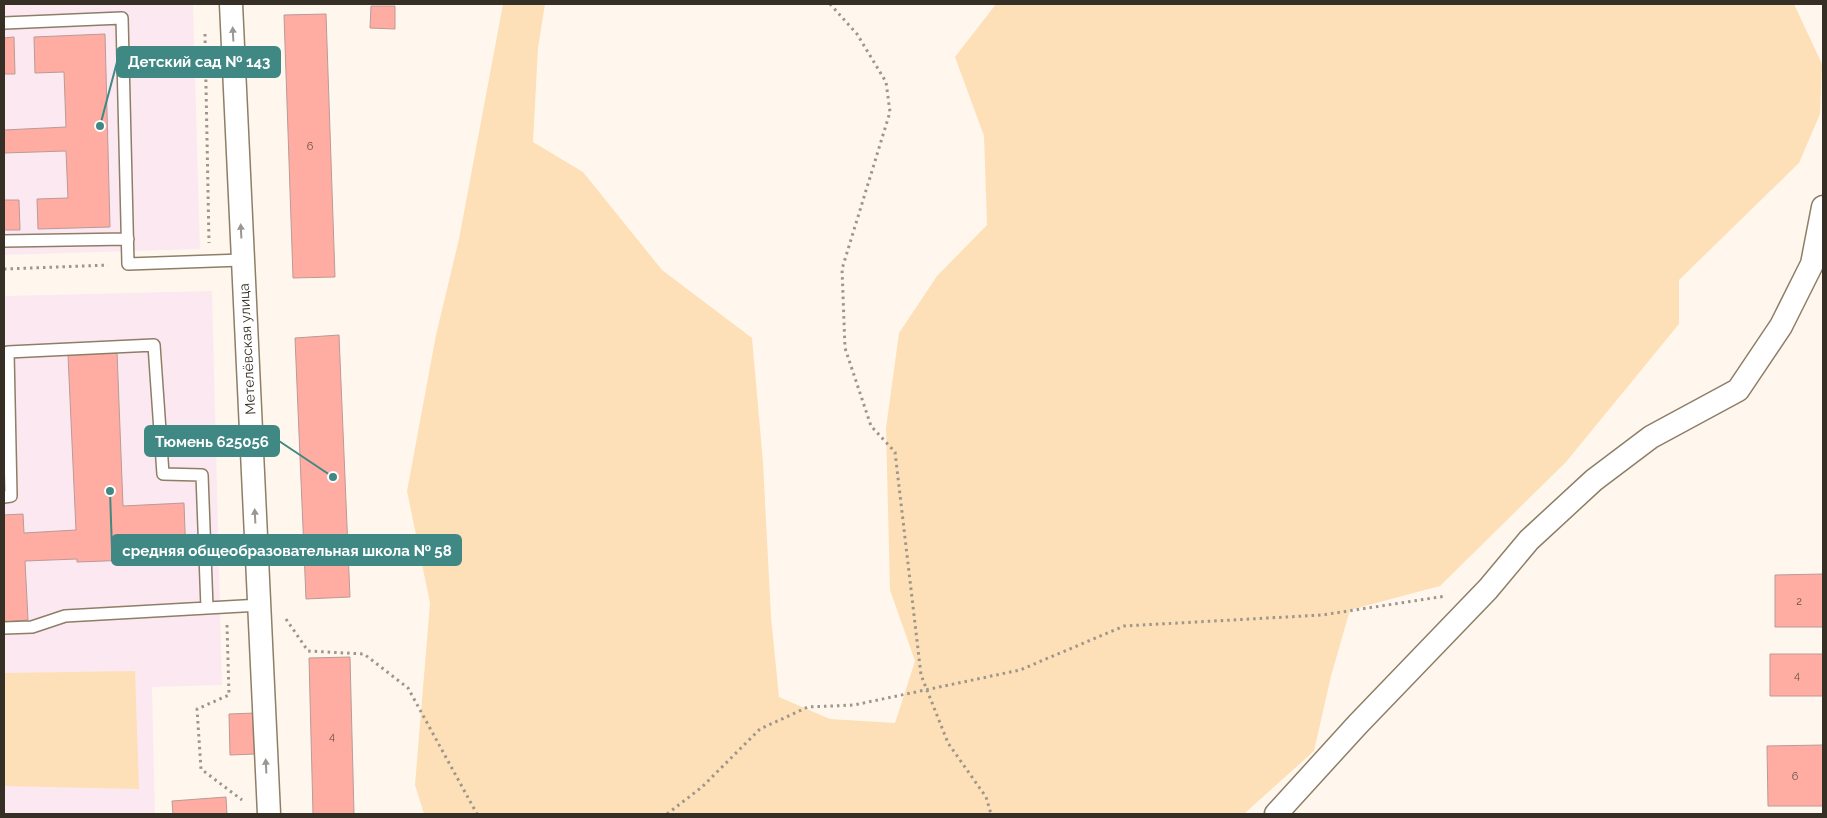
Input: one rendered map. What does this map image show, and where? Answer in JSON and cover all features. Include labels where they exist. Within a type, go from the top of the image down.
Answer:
[{"type":"street","name":"Метелёвская улица","points":[[231,4],[269,814]]},
{"type":"street","points":[[1276,814],[1358,724],[1488,589],[1529,540],[1594,480],[1651,437],[1738,390],[1781,326],[1812,264],[1823,208]]},
{"type":"lane","points":[[4,23],[122,18],[128,264],[242,260]]},
{"type":"lane","points":[[4,241],[128,238]]},
{"type":"lane","points":[[4,497],[11,496],[8,352],[154,344],[163,474],[202,475],[207,608]]},
{"type":"lane","points":[[4,628],[32,627],[65,616],[259,605]]},
{"type":"path","points":[[830,4],[857,34],[886,82],[890,112],[842,269],[846,348],[871,426],[894,452],[921,675],[948,743],[986,797],[991,814]]},
{"type":"path","points":[[205,33],[209,261]]},
{"type":"path","points":[[4,269],[128,264]]},
{"type":"path","points":[[667,814],[702,787],[760,729],[808,707],[854,705],[1020,670],[1124,626],[1322,615],[1449,595]]},
{"type":"path","points":[[283,615],[308,651],[364,654],[408,688],[477,814]]},
{"type":"path","points":[[226,617],[229,695],[197,709],[201,769],[246,802]]},
{"type":"shaded area","points":[[4,4],[193,4],[200,249],[4,255]]},
{"type":"shaded area","points":[[503,4],[545,4],[538,48],[533,142],[583,172],[662,270],[752,338],[763,462],[771,617],[779,697],[830,719],[895,723],[915,661],[890,590],[886,428],[899,333],[937,276],[987,225],[984,136],[955,57],[996,4],[1794,4],[1822,64],[1820,114],[1799,163],[1679,280],[1679,324],[1566,462],[1440,586],[1350,610],[1331,676],[1314,751],[1244,814],[424,814],[415,785],[430,603],[407,491],[436,335],[459,239]]},
{"type":"shaded area","points":[[212,291],[222,685],[152,687],[155,814],[4,814],[4,296]]},
{"type":"shaded area","points":[[135,671],[139,789],[4,786],[4,673]]},
{"type":"building","points":[[371,6],[395,6],[395,29],[370,28]]},
{"type":"building","points":[[326,14],[335,277],[293,278],[284,15]]},
{"type":"building","points":[[105,34],[110,227],[38,229],[37,199],[68,198],[66,151],[4,153],[4,130],[66,127],[64,72],[35,73],[34,37]]},
{"type":"building","points":[[14,37],[15,74],[4,74],[4,38]]},
{"type":"building","points":[[4,200],[19,200],[20,230],[4,230]]},
{"type":"building","points":[[339,335],[350,597],[306,599],[295,338]]},
{"type":"building","points":[[117,352],[123,506],[184,503],[186,558],[77,562],[77,559],[25,561],[28,620],[4,622],[4,515],[23,514],[24,533],[76,530],[68,355]]},
{"type":"building","points":[[1823,574],[1823,627],[1775,627],[1775,575]]},
{"type":"building","points":[[1770,654],[1823,654],[1823,696],[1770,696]]},
{"type":"building","points":[[350,657],[354,814],[313,814],[309,658]]},
{"type":"building","points":[[255,713],[256,754],[230,755],[229,714]]},
{"type":"building","points":[[1823,745],[1823,806],[1768,806],[1767,746]]},
{"type":"building","points":[[226,797],[227,814],[173,814],[172,801]]},
{"type":"place","name":"Детский сад № 143","points":[[100,126]]},
{"type":"place","name":"Тюмень 625056","points":[[333,477]]},
{"type":"place","name":"средняя общеобразовательная школа № 58","points":[[110,491]]}]
